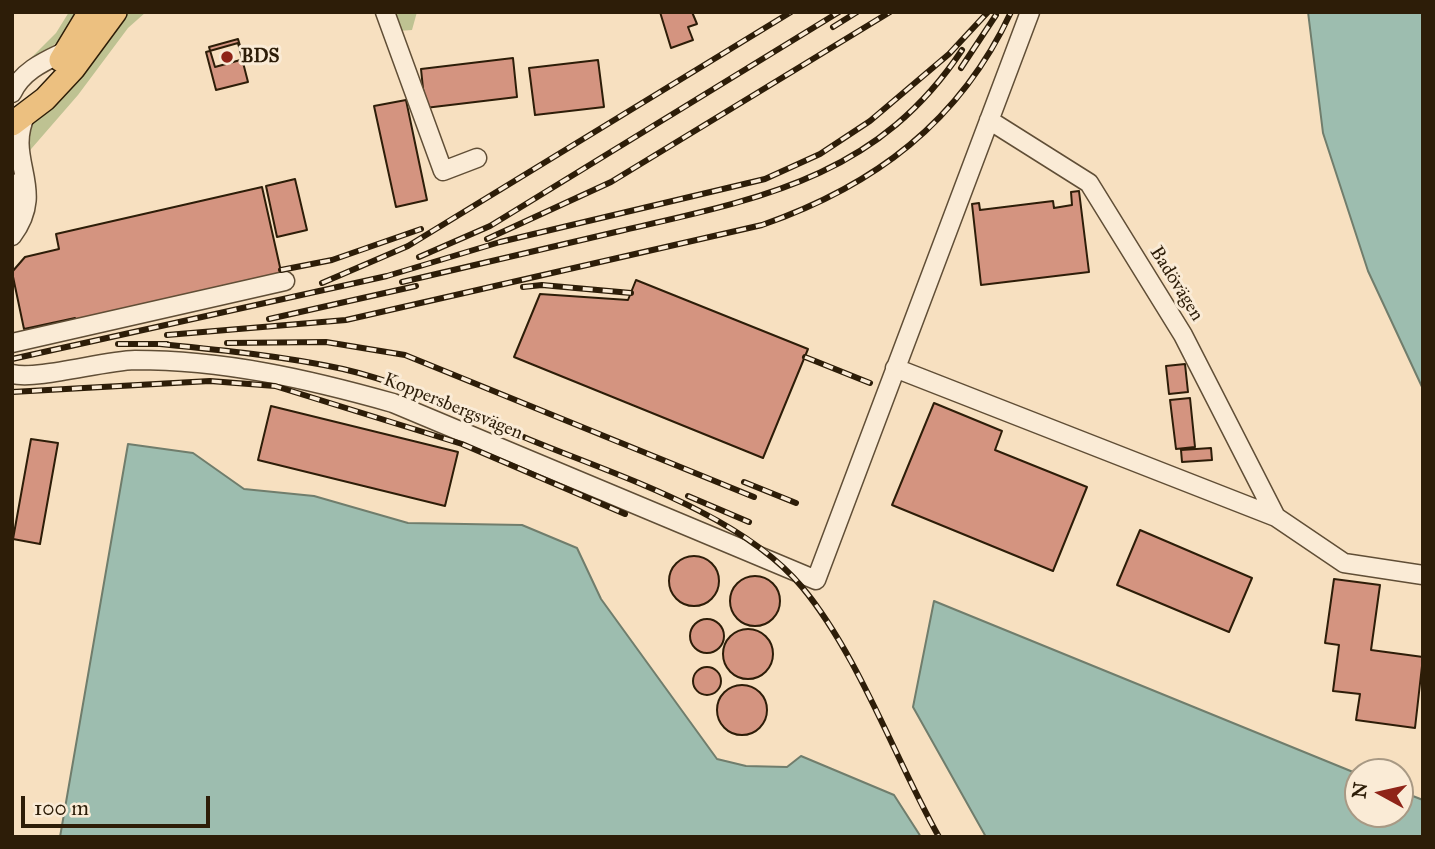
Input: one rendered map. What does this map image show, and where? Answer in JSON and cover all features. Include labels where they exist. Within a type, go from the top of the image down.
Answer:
[{"type":"main road","points":[[17,115],[70,49],[90,12]]},
{"type":"main road","points":[[17,115],[73,69],[115,12]]},
{"type":"street","points":[[385,12],[443,171],[477,158]]},
{"type":"street","points":[[1030,12],[895,368],[1276,517],[1344,563],[1423,575]]},
{"type":"street","points":[[12,93],[17,83],[36,65],[70,49]]},
{"type":"street","points":[[12,236],[22,220],[28,197],[26,175],[18,145],[17,115]]},
{"type":"street","name":"Badövägen","points":[[989,120],[1089,183],[1183,335],[1276,517]]},
{"type":"street","points":[[12,183],[12,206]]},
{"type":"street","points":[[12,343],[285,281]]},
{"type":"street","name":"Koppersbergsvägen","points":[[12,374],[38,373],[101,362],[166,361],[234,366],[320,382],[393,403],[816,580],[895,368]]},
{"type":"green space","points":[[69,12],[80,12],[59,41],[34,60],[32,57],[56,33]]},
{"type":"green space","points":[[124,12],[146,12],[128,28],[78,95],[25,156],[26,127]]},
{"type":"green space","points":[[390,12],[417,12],[412,30],[398,31]]},
{"type":"shaded area","points":[[1308,12],[1423,12],[1423,389],[1368,271],[1323,133]]},
{"type":"shaded area","points":[[128,444],[193,453],[244,489],[314,496],[408,523],[522,525],[577,548],[601,599],[717,759],[746,766],[787,767],[801,756],[894,795],[921,837],[60,837]]},
{"type":"shaded area","points":[[934,601],[1344,768],[1344,828],[1414,828],[1414,796],[1423,800],[1423,837],[986,837],[913,707]]},
{"type":"building","points":[[660,12],[692,12],[697,24],[688,27],[693,40],[671,48]]},
{"type":"building","points":[[238,39],[244,59],[215,67],[209,47]]},
{"type":"building","points":[[238,43],[248,82],[216,90],[206,52]]},
{"type":"building","points":[[513,58],[517,97],[425,108],[421,69]]},
{"type":"building","points":[[598,60],[604,107],[535,115],[529,68]]},
{"type":"building","points":[[406,100],[427,200],[396,207],[374,106]]},
{"type":"building","points":[[295,179],[307,230],[277,237],[266,186]]},
{"type":"building","points":[[262,187],[282,276],[76,323],[75,318],[24,329],[12,272],[25,257],[59,249],[56,234]]},
{"type":"building","points":[[1079,191],[1089,272],[981,285],[972,204],[979,203],[980,210],[1053,201],[1054,208],[1072,205],[1071,192]]},
{"type":"building","points":[[636,280],[808,349],[763,458],[514,357],[540,294],[628,300]]},
{"type":"building","points":[[1185,364],[1188,392],[1169,394],[1166,366]]},
{"type":"building","points":[[1190,398],[1195,447],[1176,449],[1170,400]]},
{"type":"building","points":[[934,403],[1002,431],[995,450],[1087,487],[1053,571],[892,505]]},
{"type":"building","points":[[271,406],[458,452],[445,506],[258,460]]},
{"type":"building","points":[[31,439],[58,443],[40,544],[13,539]]},
{"type":"building","points":[[1211,448],[1212,460],[1182,462],[1181,450]]},
{"type":"building","points":[[1140,530],[1252,578],[1229,632],[1117,585]]},
{"type":"building","points":[[694,556],[712,563],[719,581],[712,599],[694,606],[676,599],[669,581],[676,563]]},
{"type":"building","points":[[755,576],[773,583],[780,601],[773,619],[755,626],[737,619],[730,601],[737,583]]},
{"type":"building","points":[[1334,579],[1380,585],[1371,650],[1423,657],[1415,728],[1356,720],[1360,694],[1333,691],[1339,645],[1325,643]]},
{"type":"building","points":[[707,619],[719,624],[724,636],[719,648],[707,653],[695,648],[690,636],[695,624]]},
{"type":"building","points":[[748,629],[766,636],[773,654],[766,672],[748,679],[730,672],[723,654],[730,636]]},
{"type":"building","points":[[707,667],[717,671],[721,681],[717,691],[707,695],[697,691],[693,681],[697,671]]},
{"type":"building","points":[[742,685],[760,692],[767,710],[760,728],[742,735],[724,728],[717,710],[724,692]]},
{"type":"railway","points":[[322,283],[408,246],[791,12]]},
{"type":"railway","points":[[419,257],[490,226],[839,12]]},
{"type":"railway","points":[[833,27],[857,12]]},
{"type":"railway","points":[[487,239],[611,182],[890,12]]},
{"type":"railway","points":[[12,359],[387,276],[500,242],[765,179],[820,154],[870,121],[949,54],[988,12]]},
{"type":"railway","points":[[167,335],[346,320],[762,225],[841,191],[909,145],[939,117],[966,86],[990,51],[1011,12]]},
{"type":"railway","points":[[961,68],[996,15]]},
{"type":"railway","points":[[402,282],[720,207],[811,176],[853,155],[892,128],[929,93],[962,50]]},
{"type":"railway","points":[[281,270],[332,260],[421,229]]},
{"type":"railway","points":[[523,287],[542,285],[631,293]]},
{"type":"railway","points":[[269,319],[416,286]]},
{"type":"railway","points":[[227,343],[326,342],[405,355],[754,497]]},
{"type":"railway","points":[[118,344],[167,344]]},
{"type":"railway","points":[[160,344],[298,360],[388,382],[632,480],[709,516],[744,537],[776,560],[802,587],[822,614],[859,675],[939,837]]},
{"type":"railway","points":[[805,357],[870,383]]},
{"type":"railway","points":[[12,392],[210,381],[275,386],[462,444],[625,514]]},
{"type":"railway","points":[[744,482],[796,503]]},
{"type":"railway","points":[[688,496],[749,522]]},
{"type":"place","name":"BDS","points":[[227,57]]}]
